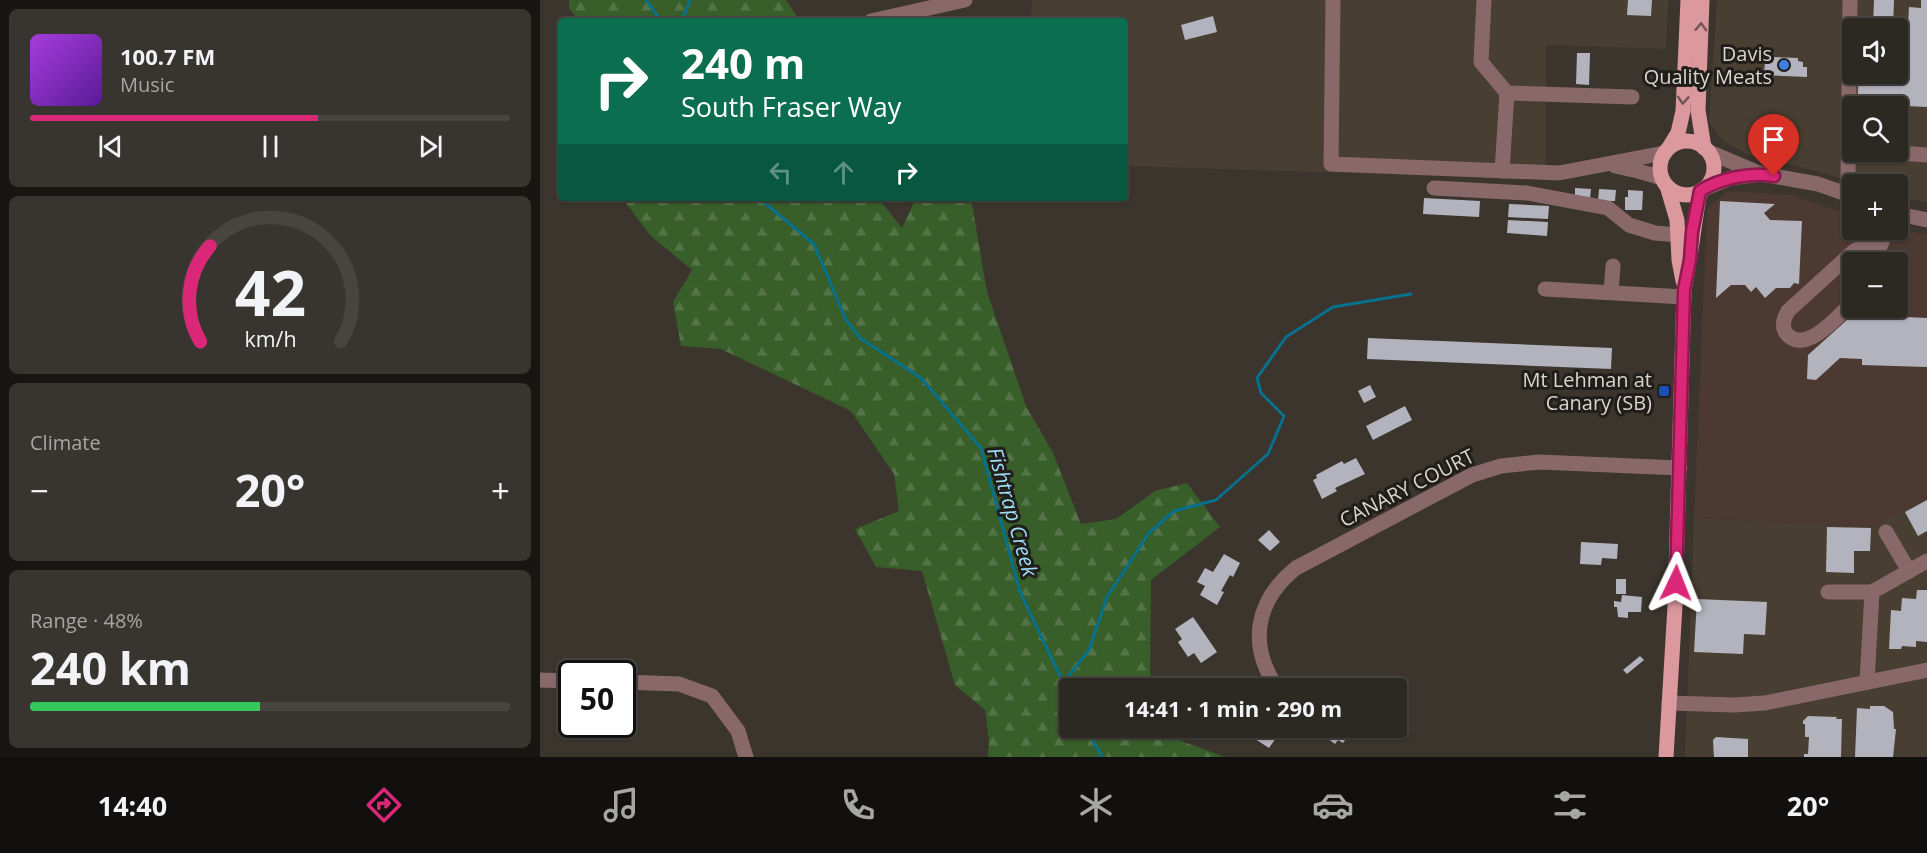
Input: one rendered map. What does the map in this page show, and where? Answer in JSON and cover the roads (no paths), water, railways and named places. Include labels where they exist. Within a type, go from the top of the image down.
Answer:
[{"type":"main road","points":[[1684,294],[1677,220],[1660,170],[1660,161],[1678,133],[1683,111],[1688,0]]},
{"type":"main road","points":[[1666,757],[1675,606],[1684,294],[1692,232],[1702,190],[1712,177],[1714,169],[1698,110],[1702,0]]},
{"type":"main road","points":[[1667,150],[1677,142],[1686,141],[1695,142],[1707,150]]},
{"type":"main road","points":[[1664,182],[1674,191],[1683,194],[1692,194],[1702,190]]},
{"type":"street","points":[[884,18],[964,0]]},
{"type":"street","points":[[1333,0],[1331,164],[1559,173],[1609,165],[1667,150]]},
{"type":"street","points":[[1484,0],[1481,63],[1507,93],[1502,171]]},
{"type":"street","points":[[1850,0],[1850,96]]},
{"type":"street","points":[[1507,93],[1632,97]]},
{"type":"street","points":[[1707,150],[1761,174],[1818,184],[1842,193]]},
{"type":"street","points":[[1908,154],[1927,155]]},
{"type":"street","points":[[1609,165],[1638,171],[1664,182]]},
{"type":"street","points":[[1702,190],[1731,178],[1761,174]]},
{"type":"street","points":[[1434,188],[1527,193],[1608,208],[1629,225],[1655,233],[1678,235]]},
{"type":"street","points":[[1908,216],[1927,220]]},
{"type":"street","points":[[1854,252],[1860,248],[1869,248],[1874,252]]},
{"type":"street","points":[[1842,262],[1788,311],[1783,325],[1785,332],[1791,338],[1800,341],[1812,338],[1842,312]]},
{"type":"street","points":[[1611,292],[1612,266]]},
{"type":"street","points":[[1545,289],[1684,294]]},
{"type":"street","name":"CANARY COURT","points":[[1270,678],[1261,657],[1258,640],[1265,608],[1281,582],[1296,568],[1472,475],[1501,466],[1539,462],[1680,468]]},
{"type":"street","points":[[1886,531],[1909,571]]},
{"type":"street","points":[[1828,592],[1872,592],[1927,561]]},
{"type":"street","points":[[1868,682],[1872,592]]},
{"type":"street","points":[[1669,703],[1734,705],[1765,703],[1927,670]]},
{"type":"street","points":[[540,680],[558,681]]},
{"type":"street","points":[[636,682],[679,684],[712,696],[738,731],[746,757]]},
{"type":"waterway","name":"Fishtrap Creek","points":[[646,0],[659,18]]},
{"type":"waterway","points":[[683,18],[690,0]]},
{"type":"waterway","name":"Fishtrap Creek","points":[[763,201],[814,244],[846,320],[860,338],[921,378],[981,448],[1020,592],[1061,678]]},
{"type":"waterway","points":[[1067,678],[1089,650],[1107,597],[1149,533],[1174,511],[1216,500],[1268,454],[1284,416],[1261,393],[1257,378],[1286,337],[1333,307],[1411,294]]},
{"type":"waterway","name":"Fishtrap Creek","points":[[1092,738],[1102,757]]},
{"type":"place","name":"Davis Quality Meats","points":[[1784,65]]},
{"type":"place","name":"Mt Lehman at Canary (SB)","points":[[1664,391]]}]
